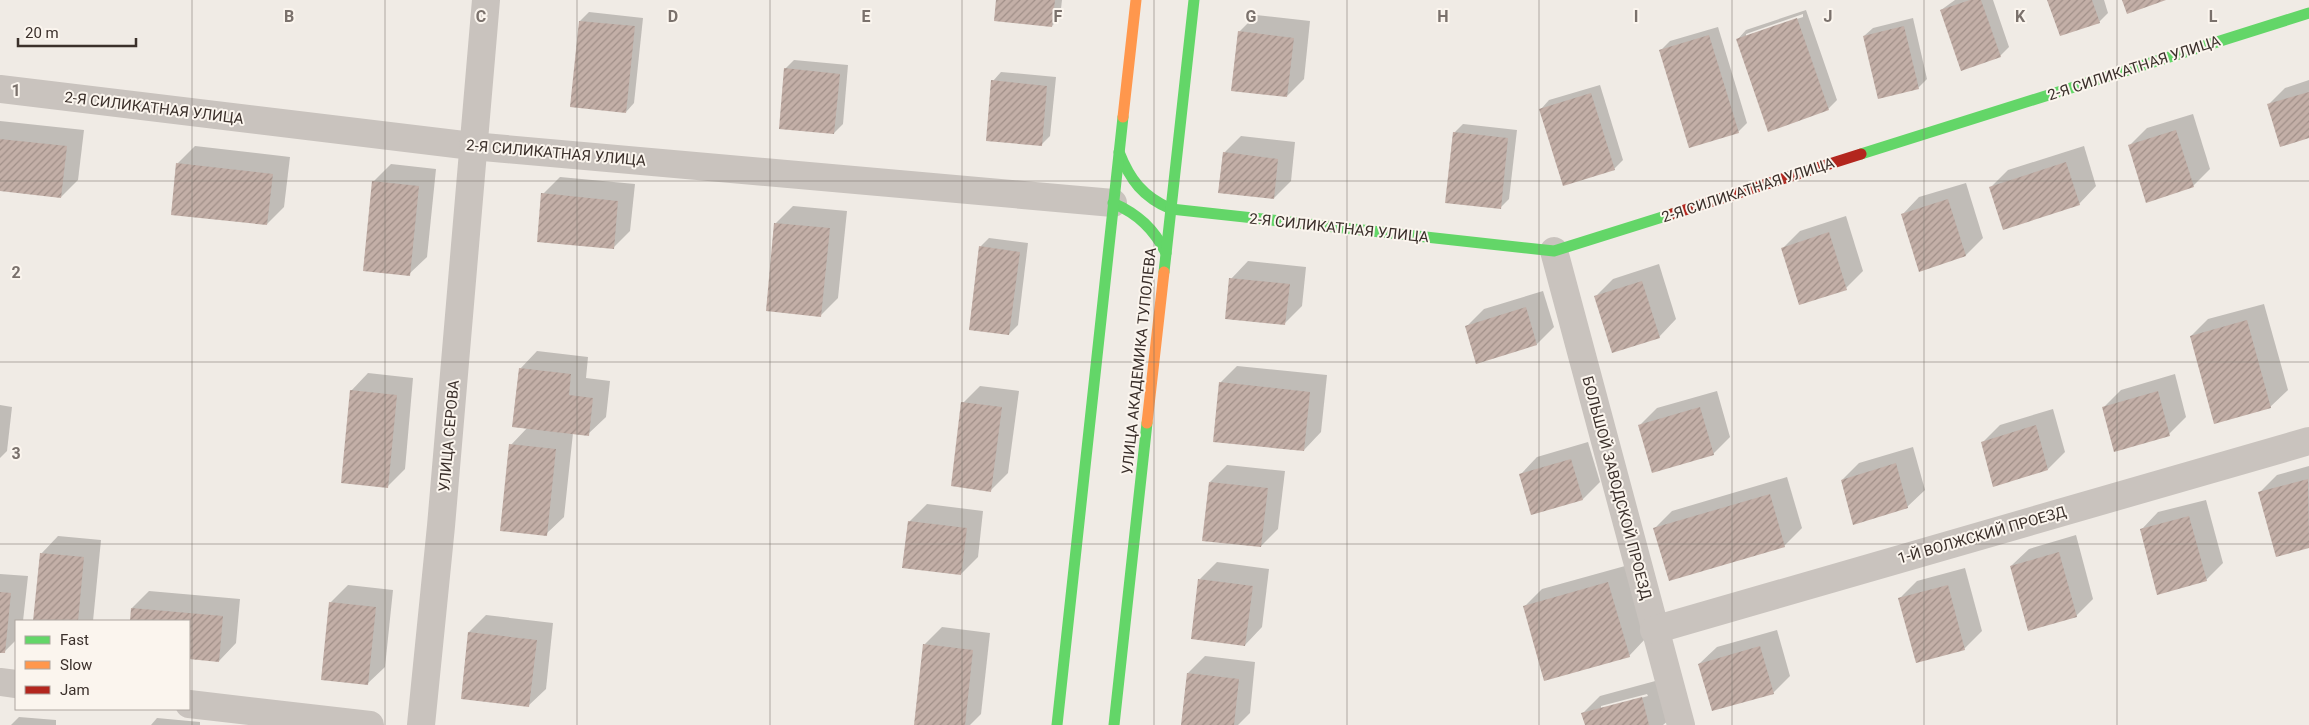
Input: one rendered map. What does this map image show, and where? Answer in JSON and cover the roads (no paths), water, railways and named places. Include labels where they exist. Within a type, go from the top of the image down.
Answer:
[{"type":"main road","points":[[1057,725],[1136,0]]},
{"type":"main road","name":"УЛИЦА АКАДЕМИКА ТУПОЛЕВА","points":[[1114,725],[1194,0]]},
{"type":"main road","name":"2-Я СИЛИКАТНАЯ УЛИЦА","points":[[1119,152],[1127,174],[1140,191],[1156,203],[1172,209],[1554,251],[2309,13]]},
{"type":"main road","points":[[1113,203],[1130,210],[1145,221],[1157,235],[1166,252]]},
{"type":"street","name":"УЛИЦА СЕРОВА","points":[[422,725],[486,0]]},
{"type":"street","name":"2-Я СИЛИКАТНАЯ УЛИЦА","points":[[0,90],[472,146],[1113,203]]},
{"type":"street","name":"БОЛЬШОЙ ЗАВОДСКОЙ ПРОЕЗД","points":[[1554,251],[1681,725]]},
{"type":"street","name":"1-Й ВОЛЖСКИЙ ПРОЕЗД","points":[[1654,630],[2309,441]]},
{"type":"street","points":[[0,682],[15,684]]},
{"type":"street","points":[[190,704],[370,725]]}]
